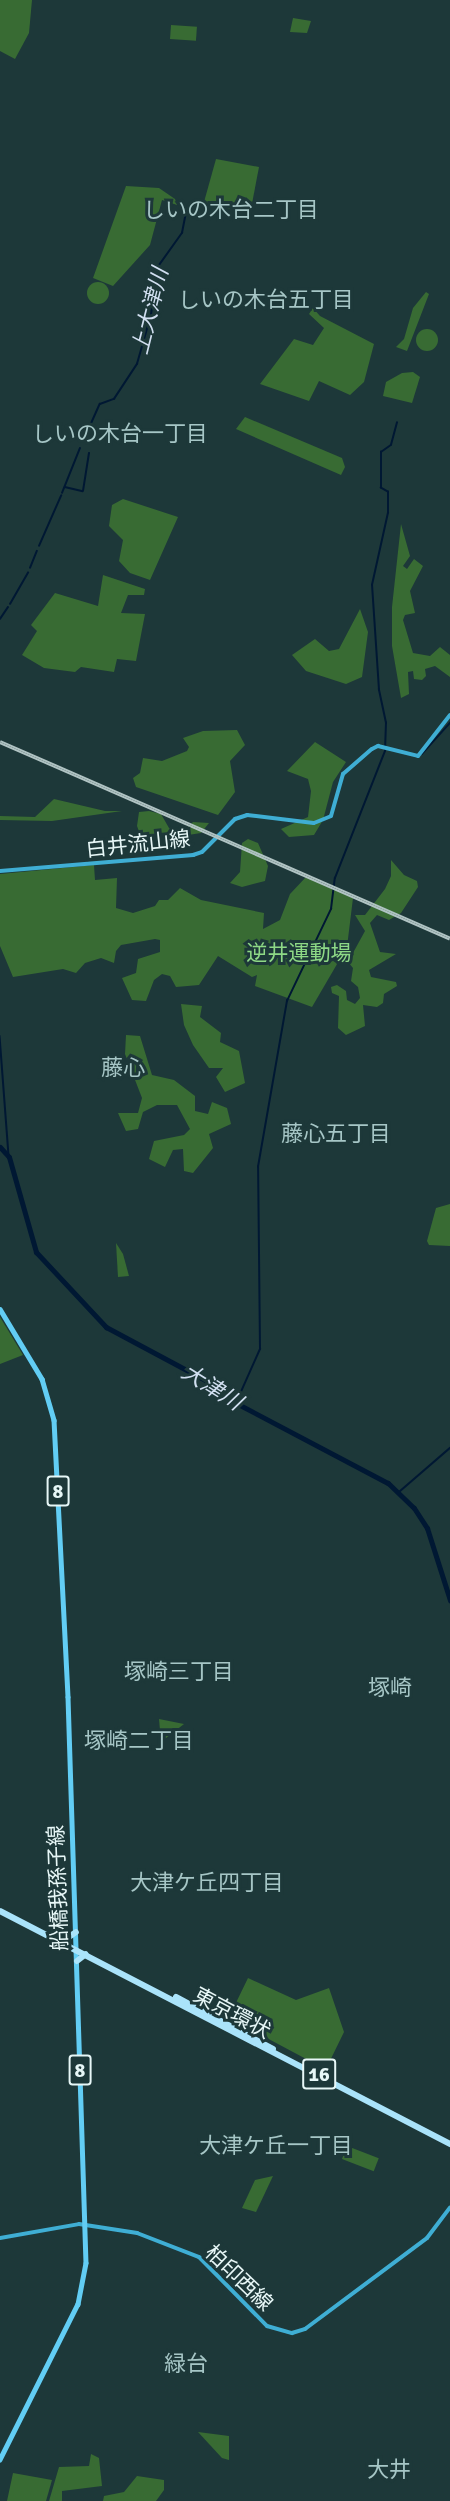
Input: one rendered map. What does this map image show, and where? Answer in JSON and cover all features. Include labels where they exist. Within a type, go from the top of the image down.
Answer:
[{"type":"highway","name":"東京環状","points":[[0,1909],[66,1940],[87,1954],[450,2141]]},
{"type":"highway","name":"東京環状","points":[[0,1909],[76,1946],[417,2125]]},
{"type":"highway","points":[[66,1940],[76,1932]]},
{"type":"highway","points":[[77,1961],[87,1954]]},
{"type":"main road","name":"白井流山線","points":[[0,872],[194,855],[202,852],[236,819],[247,815],[314,823],[331,816],[343,774],[372,749],[378,746],[418,756],[450,715]]},
{"type":"main road","name":"船橋我孫子線","points":[[0,1309],[42,1378],[54,1420],[76,1932],[85,2275],[78,2304],[0,2460]]},
{"type":"main road","name":"柏印西線","points":[[0,2238],[84,2224],[118,2227],[190,2251],[264,2324],[274,2331],[292,2333],[304,2329],[427,2238],[450,2208]]},
{"type":"green space","points":[[0,0],[32,0],[29,33],[15,59],[0,51]]},
{"type":"green space","points":[[293,18],[311,21],[307,33],[290,32]]},
{"type":"green space","points":[[171,25],[197,27],[196,41],[170,39]]},
{"type":"green space","points":[[216,159],[259,167],[250,214],[204,202]]},
{"type":"green space","points":[[126,186],[159,188],[175,199],[177,205],[162,200],[150,245],[113,286],[93,278]]},
{"type":"green space","points":[[98,282],[106,285],[109,293],[106,301],[98,304],[90,301],[87,293],[90,285]]},
{"type":"green space","points":[[426,292],[429,294],[407,351],[396,347],[404,339],[413,308]]},
{"type":"green space","points":[[313,308],[320,316],[374,344],[364,382],[350,395],[319,381],[309,401],[260,384],[294,339],[313,345],[324,328],[309,314]]},
{"type":"green space","points":[[427,329],[435,332],[438,340],[435,348],[427,351],[419,348],[416,340],[419,332]]},
{"type":"green space","points":[[413,372],[420,377],[412,403],[383,396],[386,382],[402,373]]},
{"type":"green space","points":[[245,417],[342,458],[345,467],[341,475],[236,429]]},
{"type":"green space","points":[[123,499],[178,517],[150,580],[130,573],[119,561],[123,540],[109,526],[112,505]]},
{"type":"green space","points":[[401,524],[410,556],[403,566],[407,569],[414,559],[423,566],[410,591],[415,613],[405,615],[403,620],[413,653],[430,656],[440,647],[450,655],[450,677],[435,666],[425,669],[426,676],[422,680],[414,679],[413,671],[408,672],[409,694],[401,698],[392,646],[392,607]]},
{"type":"green space","points":[[103,575],[145,589],[144,595],[128,595],[121,613],[145,614],[136,661],[117,659],[114,672],[81,667],[75,672],[44,668],[22,655],[37,631],[31,625],[55,593],[98,606]]},
{"type":"green space","points":[[360,609],[368,632],[362,677],[346,684],[306,671],[292,655],[315,639],[329,651],[339,649]]},
{"type":"green space","points":[[237,730],[245,745],[230,761],[235,792],[218,815],[136,787],[133,778],[140,773],[143,758],[162,761],[187,751],[189,747],[183,738],[203,731]]},
{"type":"green space","points":[[315,742],[346,762],[333,782],[323,820],[314,835],[289,837],[281,829],[308,817],[311,791],[308,779],[287,771]]},
{"type":"green space","points":[[54,799],[105,811],[122,811],[52,821],[0,820],[0,816],[35,817]]},
{"type":"green space","points":[[149,811],[161,814],[169,828],[185,830],[193,822],[209,823],[201,833],[143,842],[137,826],[139,812]]},
{"type":"green space","points":[[248,839],[258,843],[268,866],[265,881],[242,887],[230,883],[240,872],[242,843]]},
{"type":"green space","points":[[391,860],[404,875],[417,881],[418,887],[401,913],[389,920],[377,915],[370,923],[380,952],[396,954],[369,970],[371,977],[396,982],[397,986],[384,994],[383,1003],[377,1007],[363,1005],[365,1026],[346,1035],[338,1028],[339,996],[332,993],[331,987],[337,985],[346,991],[347,1000],[355,1004],[360,998],[358,987],[351,981],[353,968],[348,962],[365,931],[355,915],[365,915],[385,889],[391,876]]},
{"type":"green space","name":"逆井運動場","points":[[94,865],[95,880],[117,878],[116,908],[133,913],[155,906],[159,900],[168,900],[180,888],[201,900],[264,913],[263,929],[280,920],[290,894],[306,877],[353,898],[347,947],[312,1007],[255,986],[257,975],[252,977],[218,956],[199,985],[176,987],[170,976],[162,974],[154,980],[146,1001],[132,1000],[122,978],[136,973],[138,959],[160,952],[160,940],[155,939],[121,945],[116,951],[114,963],[101,958],[85,963],[76,973],[63,969],[13,977],[0,946],[0,874]]},
{"type":"green space","points":[[181,1004],[202,1006],[200,1017],[221,1033],[220,1042],[239,1051],[245,1083],[225,1092],[216,1077],[223,1068],[209,1068],[193,1045],[184,1025]]},
{"type":"green space","points":[[126,1035],[140,1036],[152,1075],[174,1080],[195,1096],[195,1111],[208,1114],[212,1102],[227,1108],[231,1124],[209,1134],[213,1148],[193,1173],[184,1171],[183,1149],[173,1150],[165,1167],[149,1159],[154,1141],[184,1135],[190,1129],[177,1105],[157,1105],[143,1112],[138,1129],[126,1131],[118,1113],[138,1113],[142,1098],[125,1054]]},
{"type":"green space","points":[[450,1204],[450,1246],[429,1245],[427,1241],[436,1208]]},
{"type":"green space","points":[[116,1243],[123,1254],[129,1276],[118,1277]]},
{"type":"green space","points":[[0,1317],[23,1355],[0,1364]]},
{"type":"green space","points":[[159,1719],[184,1724],[161,1742]]},
{"type":"green space","points":[[248,1978],[296,2000],[329,1988],[344,2032],[324,2073],[308,2060],[233,2020],[231,2013]]},
{"type":"green space","points":[[347,2146],[379,2158],[374,2171],[342,2159]]},
{"type":"green space","points":[[273,2176],[256,2212],[242,2208],[255,2180]]},
{"type":"green space","points":[[198,2432],[229,2436],[229,2460],[222,2458]]},
{"type":"green space","points":[[91,2454],[99,2458],[102,2486],[62,2491],[62,2501],[49,2501],[59,2467],[89,2466]]},
{"type":"green space","points":[[13,2473],[52,2480],[46,2501],[7,2501]]},
{"type":"green space","points":[[137,2476],[164,2480],[164,2490],[156,2501],[103,2501],[104,2496],[124,2492]]},
{"type":"waterway","name":"上大津川","points":[[85,437],[100,404],[114,399],[137,364],[151,315],[157,268],[182,233],[187,208]]},
{"type":"waterway","points":[[236,1403],[260,1349],[258,1167],[287,1001],[331,909],[335,878],[385,751],[386,723],[379,690],[372,585],[388,513],[388,492],[381,488],[381,452],[391,445],[397,423]]},
{"type":"waterway","name":"上大津川","points":[[62,493],[80,448]]},
{"type":"waterway","points":[[65,487],[83,491],[89,453]]},
{"type":"waterway","name":"上大津川","points":[[39,546],[61,496]]},
{"type":"waterway","name":"上大津川","points":[[30,568],[37,551]]},
{"type":"waterway","name":"上大津川","points":[[10,604],[28,573]]},
{"type":"waterway","name":"上大津川","points":[[0,619],[8,607]]},
{"type":"waterway","points":[[422,754],[450,723]]},
{"type":"waterway","name":"上大津川","points":[[0,1036],[9,1157]]},
{"type":"waterway","name":"大津川","points":[[0,1147],[9,1157],[36,1252],[106,1327],[222,1389],[225,1397],[388,1483],[414,1508],[427,1528],[450,1600]]},
{"type":"waterway","points":[[399,1492],[450,1448]]},
{"type":"railway","points":[[0,742],[450,939]]},
{"type":"district","name":"しいの木台二丁目","points":[[231,210]]},
{"type":"district","name":"しいの木台五丁目","points":[[266,300]]},
{"type":"district","name":"しいの木台一丁目","points":[[120,434]]},
{"type":"district","name":"藤心","points":[[123,1068]]},
{"type":"district","name":"藤心五丁目","points":[[336,1134]]},
{"type":"district","name":"塚崎三丁目","points":[[179,1672]]},
{"type":"district","name":"塚崎","points":[[390,1688]]},
{"type":"district","name":"塚崎二丁目","points":[[139,1741]]},
{"type":"district","name":"大津ケ丘四丁目","points":[[207,1883]]},
{"type":"district","name":"大津ケ丘一丁目","points":[[276,2146]]},
{"type":"district","name":"緑台","points":[[186,2364]]},
{"type":"district","name":"大井","points":[[389,2470]]}]
